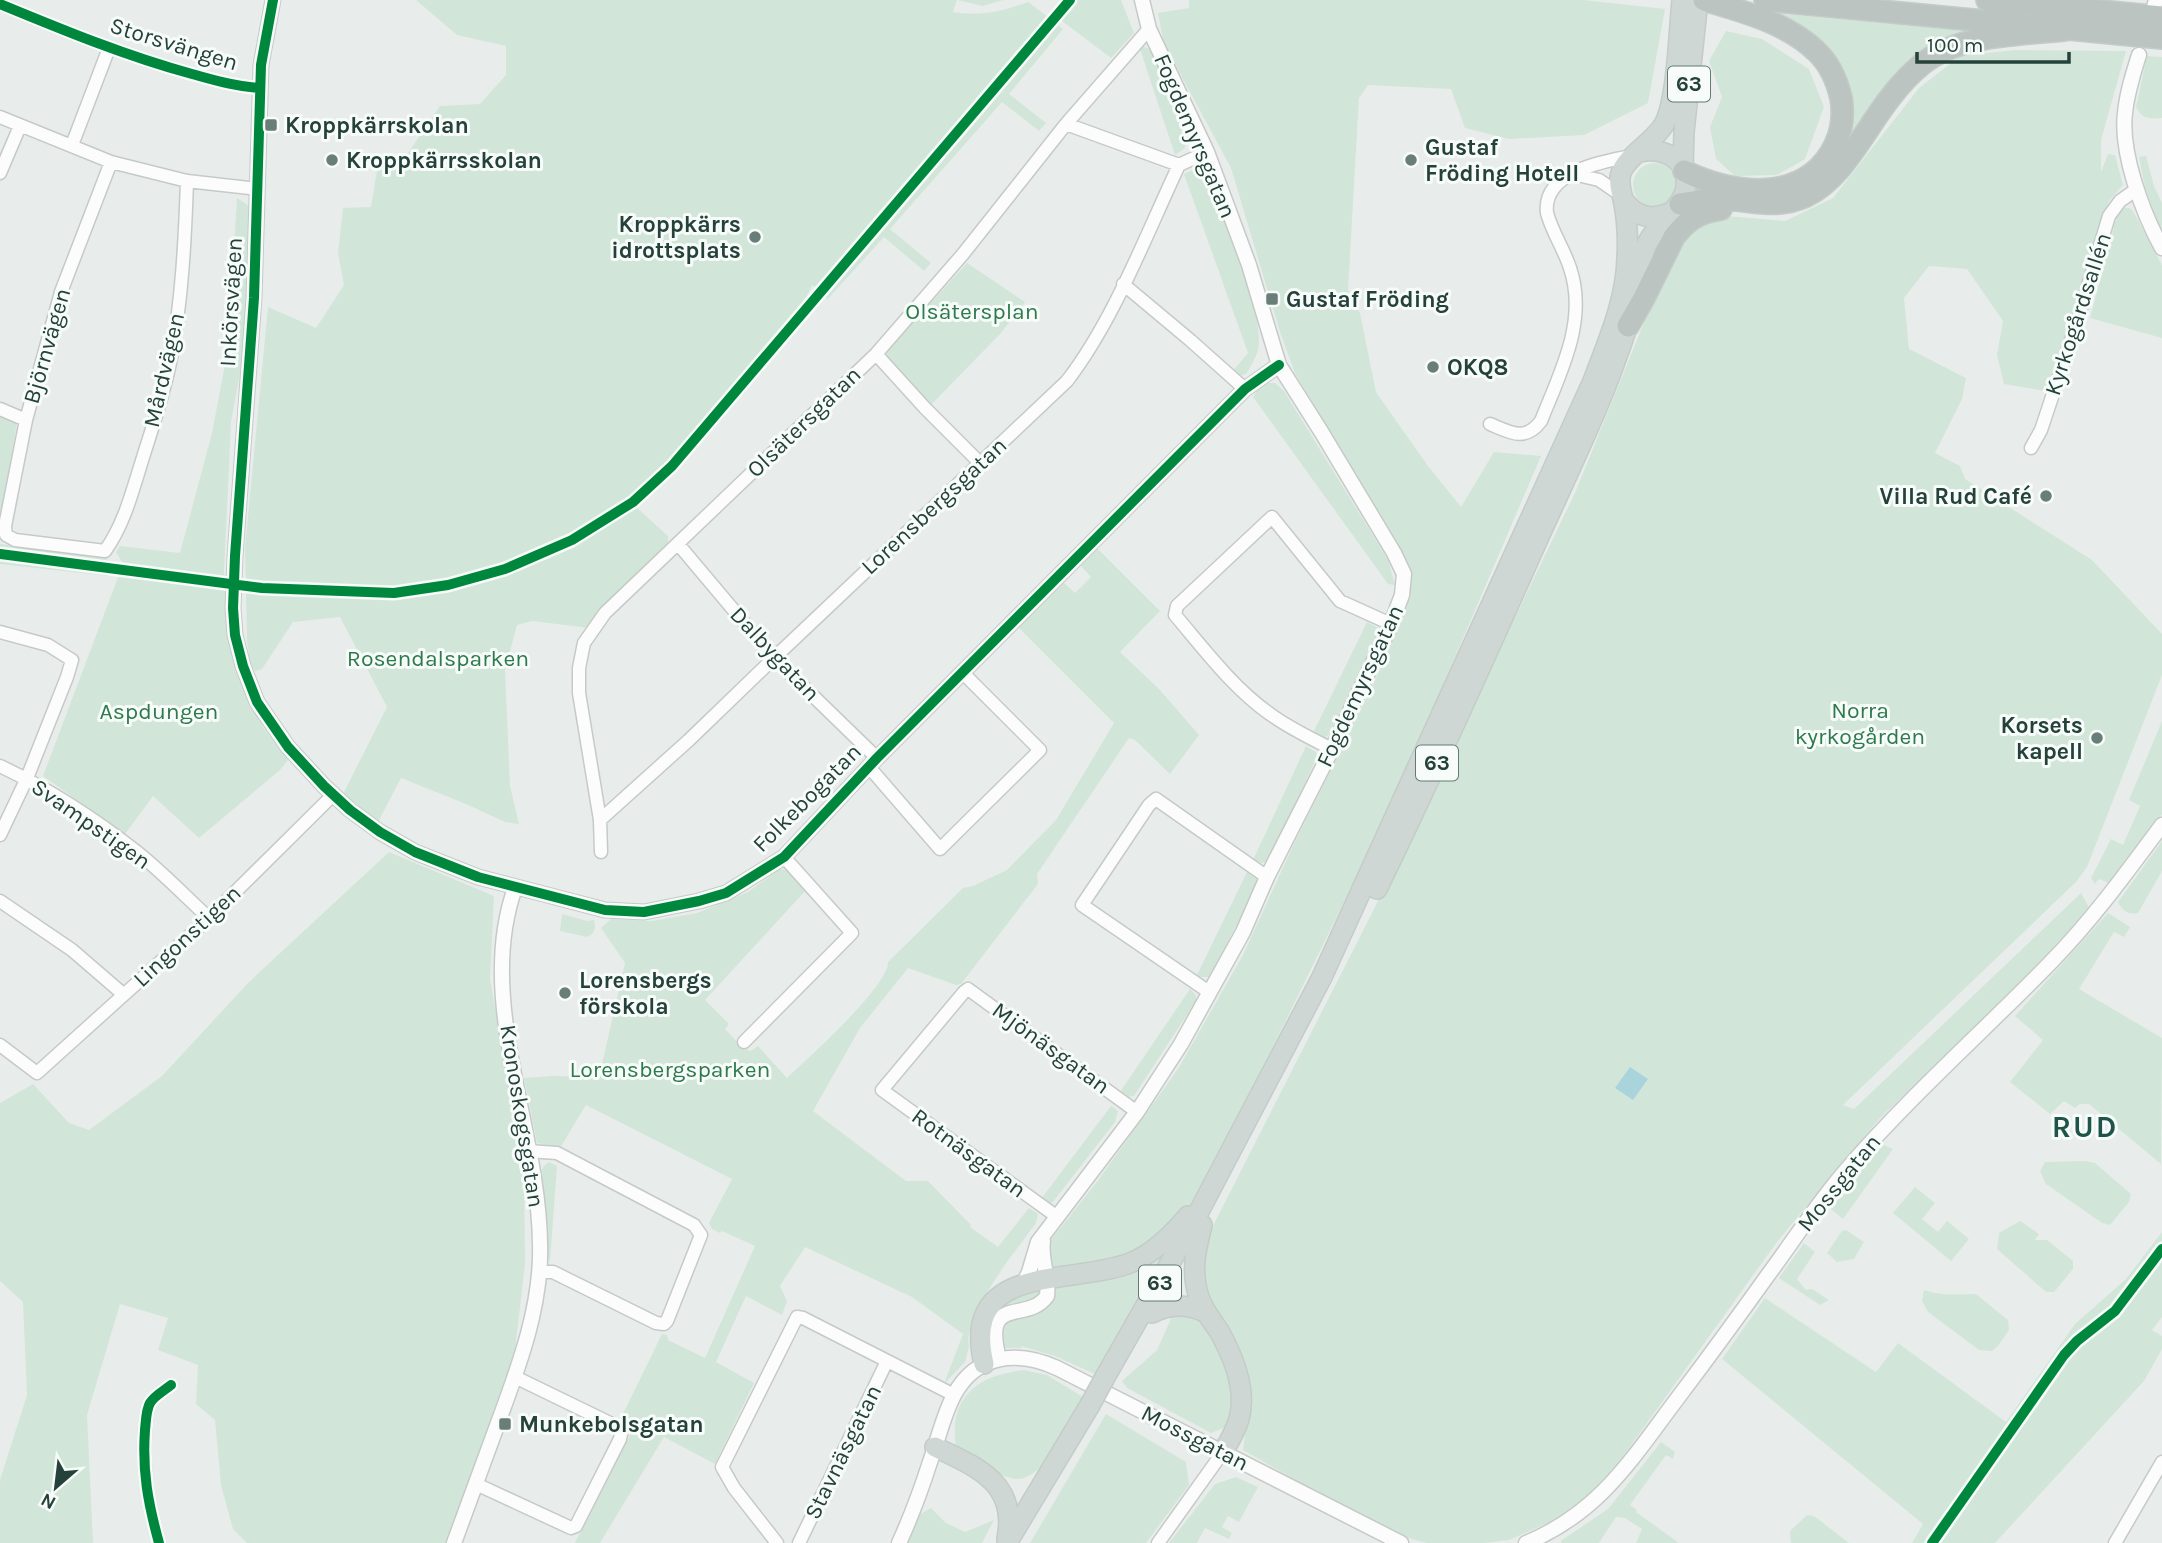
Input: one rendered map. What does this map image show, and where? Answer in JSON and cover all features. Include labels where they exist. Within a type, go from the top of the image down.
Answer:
[{"type":"highway","points":[[1765,0],[2162,38]]},
{"type":"highway","points":[[1987,0],[2157,8]]},
{"type":"highway","points":[[1684,170],[1711,183],[1737,189],[1761,190],[1790,186],[1803,180],[1823,164],[1831,154],[1842,126],[1843,107],[1838,89],[1830,69],[1817,52],[1777,26],[1704,1]]},
{"type":"highway","points":[[1628,326],[1674,237],[1688,221],[1711,210],[1788,202],[1805,196],[1828,181],[1840,170],[1891,97],[1920,65],[1936,54],[1980,40],[2064,30]]},
{"type":"highway","points":[[1674,208],[1718,199],[1761,204]]},
{"type":"main road","name":"63","points":[[1108,1381],[1322,977],[1593,381],[1625,289],[1627,257],[1620,173],[1626,163],[1661,129],[1670,110],[1682,0]]},
{"type":"main road","name":"63","points":[[1007,1543],[1152,1313],[1202,1225],[1279,1084],[1415,811],[1589,426],[1628,326],[1644,251],[1652,234],[1674,208],[1686,188],[1684,132],[1704,1]]},
{"type":"main road","points":[[1637,154],[1660,150],[1677,160],[1684,170]]},
{"type":"main road","points":[[1622,197],[1628,207],[1643,216],[1661,216],[1674,208]]},
{"type":"main road","points":[[992,1362],[980,1336],[986,1313],[1004,1291],[1024,1283],[1099,1271],[1138,1259],[1166,1240],[1213,1185]]},
{"type":"main road","points":[[1202,1225],[1194,1261],[1198,1295],[1205,1312],[1226,1344],[1241,1395],[1239,1419],[1223,1452]]},
{"type":"main road","points":[[1152,1313],[1180,1305],[1205,1312]]},
{"type":"main road","name":"63","points":[[1018,1543],[1093,1406]]},
{"type":"main road","points":[[935,1447],[974,1466],[993,1480],[1003,1493],[1009,1512],[1007,1543]]},
{"type":"street","name":"Inkörsvägen","points":[[233,608],[254,298],[260,88],[264,44],[273,0]]},
{"type":"street","name":"Fogdemyrsgatan","points":[[1024,1283],[1034,1250],[1046,1229],[1137,1112],[1181,1044],[1243,932],[1266,877],[1332,749],[1391,624],[1402,595],[1404,574],[1394,553],[1279,365],[1248,265],[1207,152],[1149,29],[1142,0]]},
{"type":"street","name":"Storsvängen","points":[[0,4],[138,59],[247,88],[260,88]]},
{"type":"street","name":"Olsätersgatan","points":[[601,852],[600,820],[579,693],[579,668],[584,643],[605,613],[876,354],[963,254],[1066,124],[1149,29]]},
{"type":"street","points":[[72,145],[109,48]]},
{"type":"street","points":[[2139,55],[2124,114],[2129,162],[2137,189],[2162,248]]},
{"type":"street","points":[[0,117],[111,162],[187,181],[258,189]]},
{"type":"street","points":[[1066,124],[1178,165],[1207,152]]},
{"type":"street","points":[[0,173],[20,125]]},
{"type":"street","points":[[1490,424],[1513,434],[1529,433],[1541,421],[1574,330],[1577,297],[1570,266],[1549,220],[1546,206],[1554,187],[1572,174],[1603,162],[1637,154]]},
{"type":"street","name":"Björnvägen","points":[[6,535],[5,526],[26,420],[61,292],[111,162]]},
{"type":"street","name":"Lorensbergsgatan","points":[[600,820],[689,740],[1067,381],[1100,331],[1178,165]]},
{"type":"street","points":[[1572,174],[1582,174],[1599,180],[1622,197]]},
{"type":"street","name":"Mårdvägen","points":[[6,535],[15,540],[105,551],[114,539],[155,420],[171,359],[181,288],[187,181]]},
{"type":"street","name":"Kyrkogårdsallén","points":[[2031,448],[2040,430],[2077,322],[2109,216],[2120,201],[2137,189]]},
{"type":"street","points":[[1123,284],[1245,389]]},
{"type":"street","points":[[876,354],[980,463]]},
{"type":"street","name":"Folkebogatan","points":[[233,608],[240,656],[257,702],[288,747],[333,795],[380,832],[415,852],[467,873],[605,910],[644,912],[699,901],[726,893],[784,857],[873,763],[1245,389],[1279,365]]},
{"type":"street","points":[[0,409],[26,420]]},
{"type":"street","points":[[1332,749],[1299,733],[1243,692],[1174,611],[1272,517],[1340,601],[1391,624]]},
{"type":"street","name":"Dalbygatan","points":[[678,544],[774,658],[873,763],[940,849],[1040,750],[964,674]]},
{"type":"street","points":[[0,632],[48,645],[72,660],[27,778],[0,835]]},
{"type":"street","name":"Svampstigen","points":[[0,766],[27,778],[139,853],[209,918]]},
{"type":"street","name":"Lingonstigen","points":[[0,1045],[37,1073],[209,918],[333,795]]},
{"type":"street","points":[[1209,992],[1082,905],[1149,805],[1156,799],[1266,877]]},
{"type":"street","name":"Mossgatan","points":[[1526,1543],[1548,1534],[1586,1509],[1611,1485],[1845,1171],[1932,1078],[2053,960],[2102,905],[2162,825]]},
{"type":"street","points":[[744,1042],[852,933],[784,857]]},
{"type":"street","name":"Kronoskogsgatan","points":[[454,1543],[515,1377],[535,1303],[539,1272],[541,1245],[536,1181],[528,1151],[503,997],[502,947],[505,923],[515,888]]},
{"type":"street","points":[[0,901],[72,950],[123,995]]},
{"type":"street","name":"Mjönäsgatan","points":[[882,1090],[968,989],[1137,1112]]},
{"type":"street","name":"Rotnäsgatan","points":[[882,1090],[1056,1216]]},
{"type":"street","points":[[528,1151],[557,1153],[694,1225],[701,1236],[664,1324],[656,1323],[553,1272],[539,1272]]},
{"type":"street","points":[[899,1543],[918,1499],[954,1395],[965,1380],[992,1362],[994,1334],[999,1320],[1011,1311],[1033,1307],[1044,1300],[1048,1292],[1042,1255],[1046,1229]]},
{"type":"street","points":[[777,1543],[734,1489],[722,1467],[797,1318],[803,1318],[954,1395]]},
{"type":"street","name":"Mossgatan","points":[[992,1362],[1020,1357],[1041,1361],[1401,1543]]},
{"type":"street","name":"Stavnäsgatan","points":[[799,1543],[887,1361]]},
{"type":"street","points":[[476,1483],[571,1528],[576,1526],[586,1508],[620,1439],[622,1430],[515,1377]]},
{"type":"street","points":[[159,1543],[148,1505],[145,1481],[146,1416],[150,1402],[171,1385]]},
{"type":"street","points":[[1158,1543],[1223,1452]]},
{"type":"street","points":[[2115,1543],[2162,1462]]},
{"type":"green space","name":"Rosendalsparken","points":[[416,0],[957,0],[953,12],[991,12],[1028,2],[1048,17],[819,289],[812,285],[804,302],[810,312],[675,469],[635,506],[668,536],[664,549],[589,628],[532,621],[517,625],[505,670],[510,786],[519,824],[505,822],[401,778],[378,822],[343,794],[387,707],[340,617],[293,622],[262,669],[255,671],[250,663],[247,640],[245,548],[268,307],[316,328],[344,285],[338,253],[343,208],[371,207],[378,164],[406,156],[440,106],[480,104],[506,75],[506,46],[457,35]]},
{"type":"green space","points":[[957,0],[1003,0],[983,6]]},
{"type":"green space","points":[[1075,0],[1121,0],[1134,33],[1111,58],[1058,18]]},
{"type":"green space","points":[[1189,0],[1584,0],[1665,9],[1648,103],[1584,135],[1509,139],[1465,128],[1451,89],[1368,85],[1359,98],[1348,290],[1360,313],[1376,392],[1428,466],[1461,507],[1494,452],[1541,456],[1393,802],[1240,1114],[1097,1375],[1055,1356],[1021,1346],[1022,1348],[1004,1348],[994,1342],[1001,1303],[1096,1183],[1178,1069],[1243,955],[1291,850],[1372,687],[1407,606],[1411,580],[1406,561],[1295,373],[1231,168],[1164,44],[1158,13],[1189,8]]},
{"type":"green space","points":[[1763,12],[1976,32],[1925,49],[1892,83],[1842,153],[1847,82]]},
{"type":"green space","points":[[1052,21],[1063,29],[1009,94],[1046,123],[1039,131],[1002,102],[890,229],[931,263],[924,271],[884,237],[827,300],[824,292]]},
{"type":"green space","points":[[1726,31],[1762,39],[1809,69],[1824,107],[1805,159],[1777,175],[1735,176],[1716,159],[1710,127],[1722,97],[1709,61]]},
{"type":"green space","points":[[1140,49],[1150,49],[1191,132],[1184,149],[1175,155]]},
{"type":"green space","name":"Norra kyrkogården","points":[[2014,50],[2126,51],[2101,140],[2101,172],[2108,154],[2115,155],[2123,185],[2109,201],[2103,216],[2075,312],[2045,391],[2004,384],[1997,355],[2003,321],[1967,269],[1929,266],[1904,298],[1909,349],[1966,378],[1962,399],[1935,453],[1960,466],[1965,479],[2092,560],[2162,634],[2162,675],[2087,867],[2076,882],[1843,1105],[1854,1109],[2081,893],[2090,909],[1997,1006],[1880,1118],[1777,1242],[1624,1455],[1588,1496],[1559,1518],[1509,1540],[1485,1543],[1426,1543],[1382,1530],[1293,1484],[1287,1475],[1243,1450],[1248,1411],[1190,1271],[1374,909],[1575,493],[1668,263],[1692,228],[1726,216],[1785,221],[1833,198],[1919,88],[1960,56]]},
{"type":"green space","points":[[2147,56],[2162,57],[2162,118],[2146,117],[2136,107]]},
{"type":"green space","points":[[2146,156],[2162,203],[2162,234],[2145,188],[2139,157]]},
{"type":"green space","points":[[1655,163],[1670,170],[1677,185],[1670,200],[1655,207],[1640,200],[1633,185],[1640,170]]},
{"type":"green space","points":[[1193,170],[1208,173],[1241,262],[1256,313],[1258,350],[1246,374],[1238,376],[1232,372],[1248,353],[1184,174]]},
{"type":"green space","name":"Aspdungen","points":[[237,198],[249,206],[245,345],[231,422],[224,572],[231,651],[262,726],[288,760],[280,770],[199,838],[153,796],[125,834],[43,776],[123,564],[116,552],[120,546],[180,553],[212,433],[228,349]]},
{"type":"green space","points":[[2124,208],[2133,211],[2162,265],[2162,338],[2090,318],[2115,223],[2119,212]]},
{"type":"green space","name":"Olsätersplan","points":[[967,263],[1025,302],[1001,333],[931,405],[887,357],[887,351]]},
{"type":"green space","points":[[1275,383],[1284,391],[1388,560],[1395,585],[1388,584],[1253,397],[1259,386]]},
{"type":"green space","points":[[0,415],[17,422],[0,526]]},
{"type":"green space","points":[[0,544],[105,557],[109,564],[0,551]]},
{"type":"green space","name":"Lorensbergsparken","points":[[1096,547],[1160,611],[1120,652],[1160,690],[1199,735],[1170,774],[1135,740],[1129,738],[1037,874],[1038,884],[961,984],[956,985],[908,968],[860,1028],[813,1111],[906,1181],[928,1181],[970,1227],[998,1247],[1029,1208],[1038,1214],[1036,1223],[975,1311],[965,1362],[944,1384],[963,1334],[912,1297],[805,1247],[780,1286],[787,1301],[782,1315],[746,1296],[716,1362],[754,1383],[715,1464],[664,1437],[600,1543],[575,1543],[633,1430],[619,1422],[662,1334],[667,1335],[668,1340],[705,1358],[755,1246],[712,1229],[709,1223],[732,1179],[586,1105],[560,1148],[537,1143],[524,1078],[599,1077],[625,963],[601,928],[611,919],[652,921],[697,913],[748,892],[780,869],[792,873],[807,889],[705,1000],[729,1024],[725,1029],[744,1049],[751,1051],[758,1046],[787,1078],[862,1004],[885,973],[888,962],[963,888],[1007,870],[1056,820],[1114,723],[1019,628],[1019,624],[1061,580],[1075,593],[1091,577],[1078,563]]},
{"type":"green space","points":[[0,558],[109,572],[108,576],[0,564]]},
{"type":"green space","points":[[1367,622],[1377,627],[1378,632],[1328,736],[1322,738],[1313,733]]},
{"type":"green space","points":[[2162,721],[2162,814],[2111,884],[2099,879],[2095,884],[2091,878],[2111,839],[2123,845],[2140,806],[2129,800]]},
{"type":"green space","points":[[1306,746],[1316,752],[1317,757],[1269,860],[1262,863],[1253,860]]},
{"type":"green space","points":[[2162,841],[2162,871],[2138,913],[2126,912],[2118,902]]},
{"type":"green space","points":[[389,852],[494,896],[490,979],[524,1167],[525,1264],[515,1350],[447,1543],[247,1543],[233,1529],[221,1485],[215,1420],[196,1404],[198,1365],[158,1350],[168,1318],[120,1304],[87,1415],[93,1543],[0,1543],[0,1480],[27,1395],[23,1302],[0,1281],[0,1103],[33,1084],[69,1123],[89,1130],[162,1076],[249,982]]},
{"type":"green space","points":[[1247,872],[1258,883],[1210,977],[1196,977]]},
{"type":"green space","points":[[2108,913],[2130,927],[2124,937],[2114,932],[2079,989],[2162,1038],[2161,1164],[2089,1104],[2080,1104],[2075,1108],[2064,1101],[2050,1114],[2010,1082],[2043,1040],[2015,1016]]},
{"type":"green space","points":[[562,914],[587,921],[594,920],[594,930],[587,937],[560,931]]},
{"type":"green space","points":[[1190,989],[1196,995],[1196,1001],[1134,1096],[1128,1097],[1120,1092]]},
{"type":"green space","points":[[1111,1106],[1118,1111],[1115,1122],[1053,1202],[1047,1203],[1041,1199]]},
{"type":"green space","points":[[1884,1145],[1893,1149],[1843,1219],[1831,1209],[1867,1161]]},
{"type":"green space","points":[[549,1162],[557,1166],[550,1261],[546,1258],[539,1176]]},
{"type":"green space","points":[[2045,1162],[2095,1163],[2131,1194],[2129,1202],[2110,1225],[2102,1223],[2046,1184],[2040,1171]]},
{"type":"green space","points":[[1915,1187],[1935,1203],[1922,1219],[1938,1232],[1947,1221],[1969,1239],[1951,1261],[1893,1213]]},
{"type":"green space","points":[[2020,1221],[2039,1234],[2035,1240],[2047,1240],[2073,1261],[2073,1269],[2054,1292],[2046,1292],[1997,1249],[1999,1233]]},
{"type":"green space","points":[[1846,1230],[1864,1242],[1854,1259],[1837,1262],[1827,1253],[1842,1231]]},
{"type":"green space","points":[[2162,1232],[2162,1317],[2152,1330],[2162,1336],[2162,1349],[2144,1381],[1995,1543],[1912,1543],[1923,1524],[1722,1359],[1765,1298],[1876,1372],[1898,1343],[2006,1422],[2075,1324],[2126,1279]]},
{"type":"green space","points":[[1804,1243],[1815,1252],[1797,1279],[1806,1290],[1812,1289],[1829,1300],[1820,1305],[1779,1278]]},
{"type":"green space","points":[[1924,1290],[1944,1294],[1976,1294],[2008,1320],[2009,1330],[1992,1351],[1979,1350],[1928,1312],[1922,1301]]},
{"type":"green space","points":[[1174,1312],[1196,1318],[1214,1338],[1227,1366],[1233,1411],[1226,1427],[1211,1433],[1127,1388],[1122,1381],[1157,1350]]},
{"type":"green space","points":[[1024,1370],[1047,1375],[1083,1397],[1048,1458],[1029,1476],[1018,1479],[994,1472],[956,1447],[955,1430],[962,1402],[980,1383]]},
{"type":"green space","points":[[1106,1414],[1186,1462],[1189,1485],[1146,1543],[1030,1543]]},
{"type":"green space","points":[[1661,1442],[1675,1452],[1673,1459],[1666,1455],[1630,1505],[1679,1543],[1636,1543],[1642,1529],[1625,1518],[1616,1517],[1599,1543],[1561,1543],[1608,1509]]},
{"type":"green space","points":[[1236,1477],[1258,1487],[1239,1522],[1228,1516],[1222,1527],[1232,1533],[1229,1539],[1205,1528],[1197,1543],[1169,1543],[1215,1484]]},
{"type":"green space","points":[[931,1508],[946,1523],[965,1532],[994,1520],[982,1543],[906,1543],[919,1515]]},
{"type":"green space","points":[[1807,1515],[1814,1516],[1849,1543],[1791,1543],[1790,1531]]},
{"type":"water","points":[[1433,142],[1458,144],[1457,157],[1432,154]]},
{"type":"water","points":[[1630,1067],[1648,1079],[1633,1100],[1615,1088]]},
{"type":"cycle path","points":[[273,0],[261,65],[254,298],[235,556],[235,635],[257,702],[288,747],[324,786],[380,832],[415,852],[478,877],[605,910],[644,912],[726,893],[784,857],[877,758],[1245,389],[1279,365]]},
{"type":"cycle path","points":[[0,554],[262,588],[394,593],[448,585],[505,569],[572,540],[633,502],[672,466],[1070,0]]},
{"type":"cycle path","points":[[0,4],[167,67],[217,81],[260,88]]},
{"type":"cycle path","points":[[1932,1543],[2064,1355],[2077,1341],[2115,1311],[2162,1249]]},
{"type":"cycle path","points":[[159,1543],[147,1487],[145,1430],[150,1403],[171,1385]]},
{"type":"place","name":"Kroppkärrskolan","points":[[271,125]]},
{"type":"place","name":"Kroppkärrsskolan","points":[[332,160]]},
{"type":"place","name":"Gustaf Fröding Hotell","points":[[1411,160]]},
{"type":"place","name":"Kroppkärrs idrottsplats","points":[[755,237]]},
{"type":"place","name":"Gustaf Fröding","points":[[1272,299]]},
{"type":"place","name":"OKQ8","points":[[1433,367]]},
{"type":"place","name":"Villa Rud Café","points":[[2046,496]]},
{"type":"place","name":"Korsets kapell","points":[[2097,738]]},
{"type":"place","name":"Lorensbergs förskola","points":[[565,993]]},
{"type":"place","name":"Munkebolsgatan","points":[[505,1424]]},
{"type":"district","name":"RUD","points":[[2085,1127]]}]
